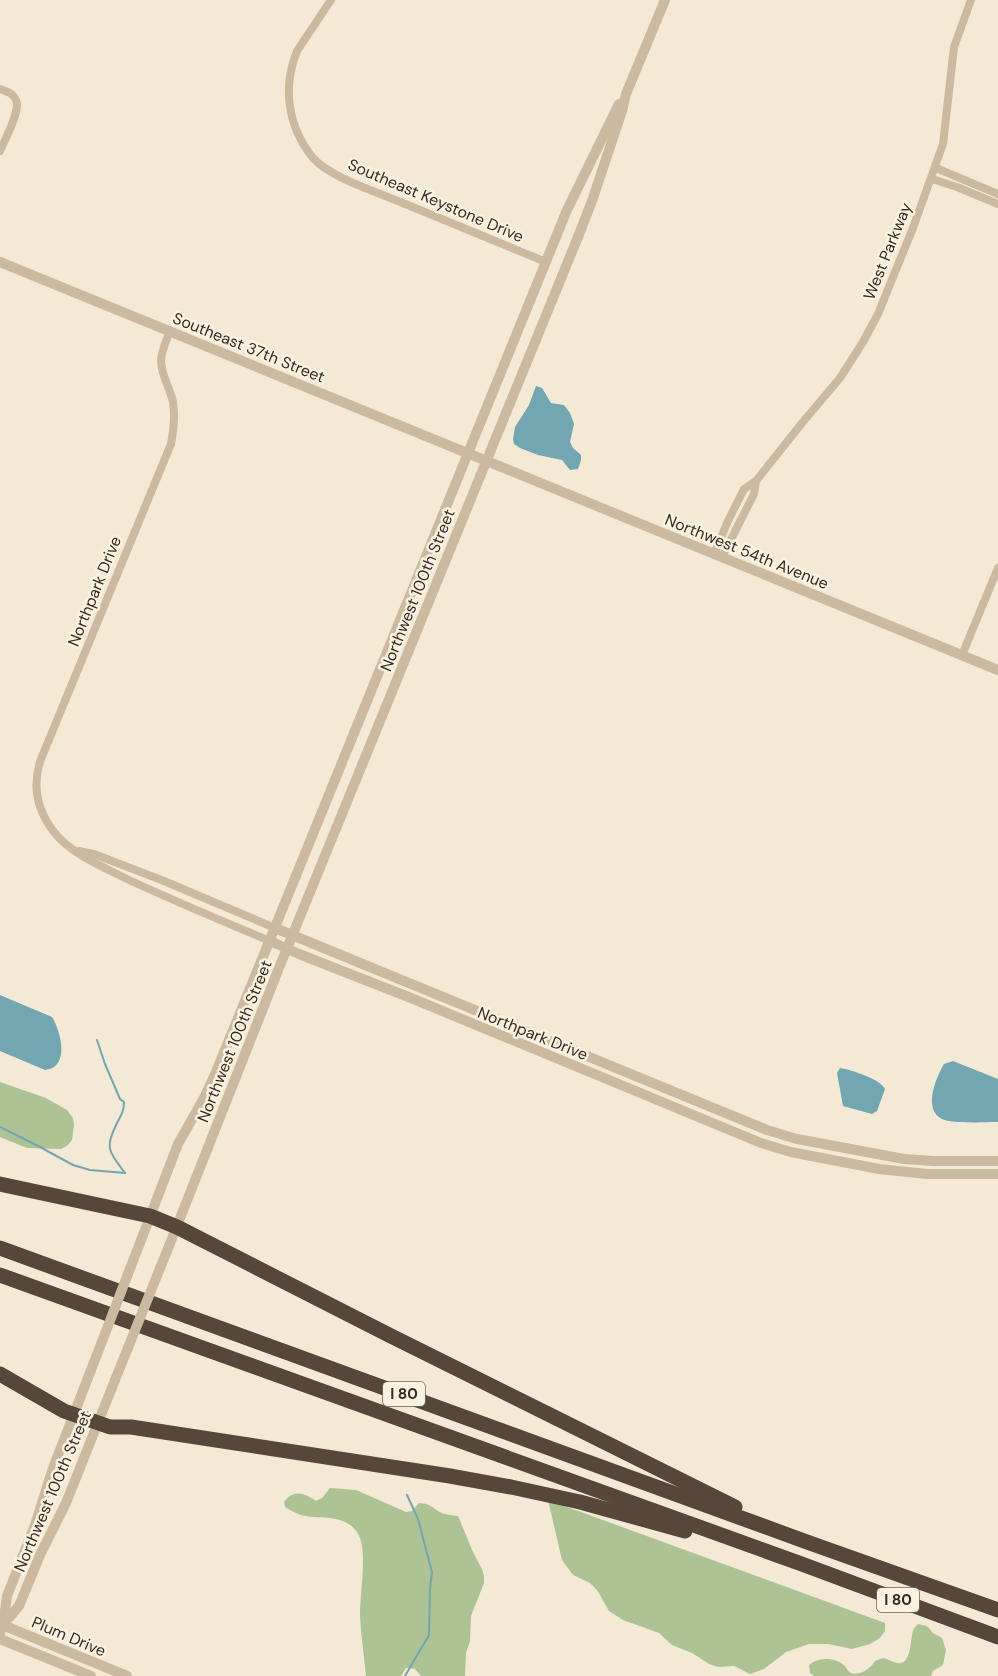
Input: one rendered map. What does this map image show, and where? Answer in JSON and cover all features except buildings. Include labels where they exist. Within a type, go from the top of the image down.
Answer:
[{"type":"highway","points":[[0,1184],[150,1216],[177,1227],[402,1342],[807,1542]]},
{"type":"highway","name":"I 80","points":[[0,1248],[998,1610]]},
{"type":"highway","name":"I 80","points":[[0,1275],[998,1636]]},
{"type":"highway","points":[[0,1374],[64,1411],[110,1427],[131,1427],[511,1487],[580,1502],[799,1563]]},
{"type":"street","name":"Southeast Keystone Drive","points":[[331,0],[297,51],[289,84],[290,113],[298,134],[314,159],[328,170],[362,186],[546,262]]},
{"type":"street","name":"Northwest 100th Street","points":[[1,1627],[19,1606],[40,1555],[66,1503],[206,1157],[226,1100],[592,201],[626,94],[665,0]]},
{"type":"street","name":"West Parkway","points":[[718,556],[754,494],[756,481],[840,378],[878,314],[936,168],[943,144],[954,47],[971,0]]},
{"type":"street","points":[[0,89],[16,98],[18,109],[0,151]]},
{"type":"street","name":"Northwest 100th Street","points":[[1,1627],[7,1596],[35,1526],[52,1468],[178,1144],[212,1083],[567,210],[615,109],[626,94]]},
{"type":"street","points":[[936,168],[998,194]]},
{"type":"street","points":[[932,179],[998,204]]},
{"type":"street","name":"Southeast 37th Street","points":[[0,262],[486,460]]},
{"type":"street","name":"Northpark Drive","points":[[170,331],[162,351],[161,361],[172,402],[174,430],[171,444],[38,770],[36,790],[42,813],[55,834],[90,861],[158,894],[760,1143],[791,1152],[879,1169],[927,1174],[998,1174]]},
{"type":"street","name":"Northwest 54th Avenue","points":[[486,460],[998,670]]},
{"type":"street","points":[[962,655],[998,568]]},
{"type":"street","name":"Northpark Drive","points":[[76,850],[94,854],[164,881],[767,1130],[818,1143],[904,1159],[998,1161]]},
{"type":"street","points":[[477,1025],[482,1012]]},
{"type":"street","points":[[690,1114],[696,1101]]},
{"type":"street","name":"Plum Drive","points":[[1,1627],[126,1676]]},
{"type":"street","name":"Plum Drive","points":[[0,1639],[91,1676]]},
{"type":"green space","points":[[0,1082],[46,1098],[67,1110],[73,1118],[74,1125],[72,1140],[68,1145],[61,1149],[27,1148],[0,1137]]},
{"type":"green space","points":[[330,1488],[356,1490],[406,1512],[412,1511],[419,1503],[429,1505],[444,1514],[458,1516],[484,1576],[484,1583],[471,1616],[465,1676],[421,1676],[415,1669],[406,1668],[401,1676],[366,1676],[360,1616],[363,1559],[359,1535],[347,1523],[332,1518],[302,1515],[285,1507],[284,1502],[295,1494],[307,1496],[316,1501],[322,1498]]},
{"type":"green space","points":[[548,1500],[885,1623],[885,1631],[880,1638],[870,1644],[852,1649],[828,1644],[809,1644],[786,1652],[764,1669],[750,1674],[734,1666],[718,1667],[709,1664],[692,1653],[672,1645],[659,1633],[623,1620],[609,1611],[597,1590],[590,1583],[573,1575],[562,1560]]},
{"type":"green space","points":[[918,1624],[927,1626],[942,1638],[946,1650],[943,1665],[933,1671],[931,1676],[814,1676],[810,1673],[809,1665],[822,1659],[837,1661],[850,1673],[855,1674],[865,1671],[875,1661],[883,1658],[902,1663],[908,1656],[913,1631]]},
{"type":"water","points":[[536,386],[542,388],[551,403],[564,405],[570,413],[574,424],[570,442],[581,455],[578,469],[570,470],[562,460],[538,455],[514,444],[515,427],[529,405]]},
{"type":"water","points":[[0,995],[52,1017],[61,1042],[61,1057],[54,1067],[45,1070],[0,1051]]},
{"type":"water","points":[[953,1061],[998,1079],[998,1122],[953,1122],[942,1119],[936,1114],[932,1100],[935,1084],[944,1064]]},
{"type":"water","points":[[840,1068],[865,1076],[882,1085],[885,1089],[877,1111],[872,1114],[843,1106],[837,1073]]},
{"type":"waterway","points":[[97,1040],[120,1099],[124,1102],[111,1137],[110,1148],[114,1159],[125,1173]]},
{"type":"waterway","points":[[0,1127],[73,1165],[90,1170],[125,1173]]},
{"type":"waterway","points":[[405,1676],[429,1635],[432,1572],[418,1519],[407,1495]]}]
